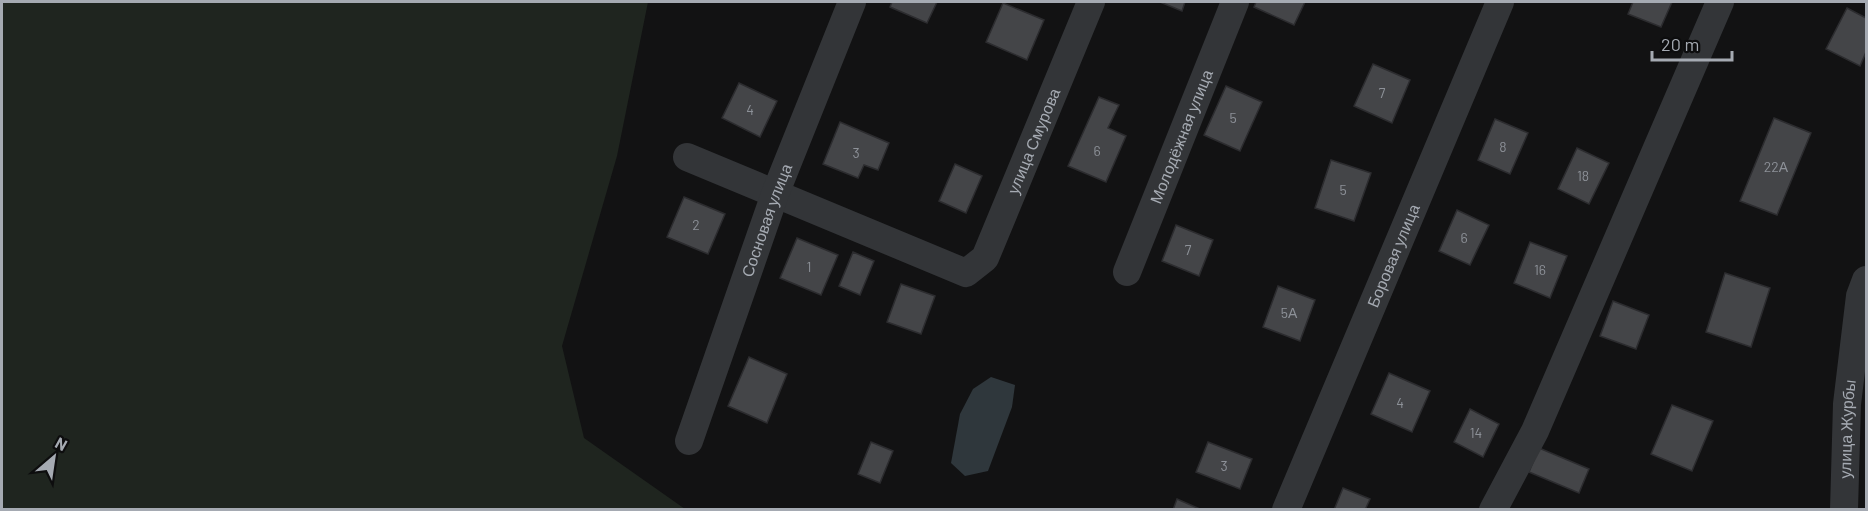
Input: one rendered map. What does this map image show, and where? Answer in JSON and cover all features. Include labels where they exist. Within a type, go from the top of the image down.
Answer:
[{"type":"street","name":"Сосновая улица","points":[[689,441],[775,194],[852,2]]},
{"type":"street","name":"улица Смурова","points":[[775,194],[966,273],[985,258],[1091,2]]},
{"type":"street","name":"Молодёжная улица","points":[[1126,272],[1235,2]]},
{"type":"street","name":"Боровая улица","points":[[1286,510],[1500,2]]},
{"type":"street","points":[[1492,510],[1535,431],[1720,2]]},
{"type":"street","points":[[687,157],[775,194]]},
{"type":"street","name":"улица Журбы","points":[[1845,510],[1847,404],[1860,296],[1866,280]]},
{"type":"shaded area","points":[[2,2],[648,2],[617,156],[562,346],[584,438],[685,509],[2,509]]},
{"type":"shaded area","points":[[991,377],[1015,385],[1012,407],[988,471],[965,476],[951,463],[960,414],[973,389]]},
{"type":"building","points":[[892,2],[937,2],[927,23],[890,7]]},
{"type":"building","points":[[1160,2],[1185,2],[1182,11]]},
{"type":"building","points":[[1256,2],[1305,2],[1294,25],[1254,7]]},
{"type":"building","points":[[1633,2],[1672,2],[1661,27],[1628,14]]},
{"type":"building","points":[[1003,3],[1044,20],[1027,60],[986,42]]},
{"type":"building","points":[[1847,8],[1866,18],[1866,52],[1860,66],[1826,49]]},
{"type":"building","points":[[1373,64],[1410,80],[1392,123],[1354,106]]},
{"type":"building","points":[[739,83],[777,101],[760,137],[722,118]]},
{"type":"building","points":[[1226,86],[1262,102],[1240,151],[1204,135]]},
{"type":"building","points":[[1099,97],[1119,105],[1108,128],[1126,136],[1106,182],[1068,166]]},
{"type":"building","points":[[1774,118],[1811,133],[1777,215],[1740,201]]},
{"type":"building","points":[[1495,119],[1528,133],[1510,174],[1478,160]]},
{"type":"building","points":[[840,122],[889,143],[878,170],[864,165],[858,178],[823,164]]},
{"type":"building","points":[[1577,148],[1609,163],[1589,204],[1558,189]]},
{"type":"building","points":[[1331,160],[1371,173],[1354,221],[1315,208]]},
{"type":"building","points":[[955,164],[982,176],[966,213],[939,201]]},
{"type":"building","points":[[684,197],[725,214],[708,254],[667,237]]},
{"type":"building","points":[[1457,210],[1489,225],[1470,265],[1439,251]]},
{"type":"building","points":[[1176,225],[1213,240],[1199,276],[1162,261]]},
{"type":"building","points":[[797,238],[838,255],[821,295],[780,278]]},
{"type":"building","points":[[1530,242],[1567,256],[1550,298],[1514,283]]},
{"type":"building","points":[[853,252],[874,261],[860,295],[839,286]]},
{"type":"building","points":[[1725,273],[1770,288],[1751,347],[1706,332]]},
{"type":"building","points":[[901,284],[935,296],[921,334],[887,322]]},
{"type":"building","points":[[1278,286],[1315,300],[1300,341],[1263,327]]},
{"type":"building","points":[[1613,301],[1649,315],[1636,349],[1600,336]]},
{"type":"building","points":[[749,357],[787,374],[767,423],[728,406]]},
{"type":"building","points":[[1389,373],[1430,391],[1412,432],[1371,414]]},
{"type":"building","points":[[1672,405],[1713,421],[1692,471],[1651,454]]},
{"type":"building","points":[[1470,409],[1499,424],[1483,457],[1454,442]]},
{"type":"building","points":[[871,442],[893,451],[880,483],[858,474]]},
{"type":"building","points":[[1208,442],[1252,459],[1240,489],[1196,472]]},
{"type":"building","points":[[1539,448],[1589,469],[1579,493],[1529,472]]},
{"type":"building","points":[[1343,488],[1370,499],[1365,510],[1334,510]]},
{"type":"building","points":[[1177,499],[1202,510],[1173,510]]}]
